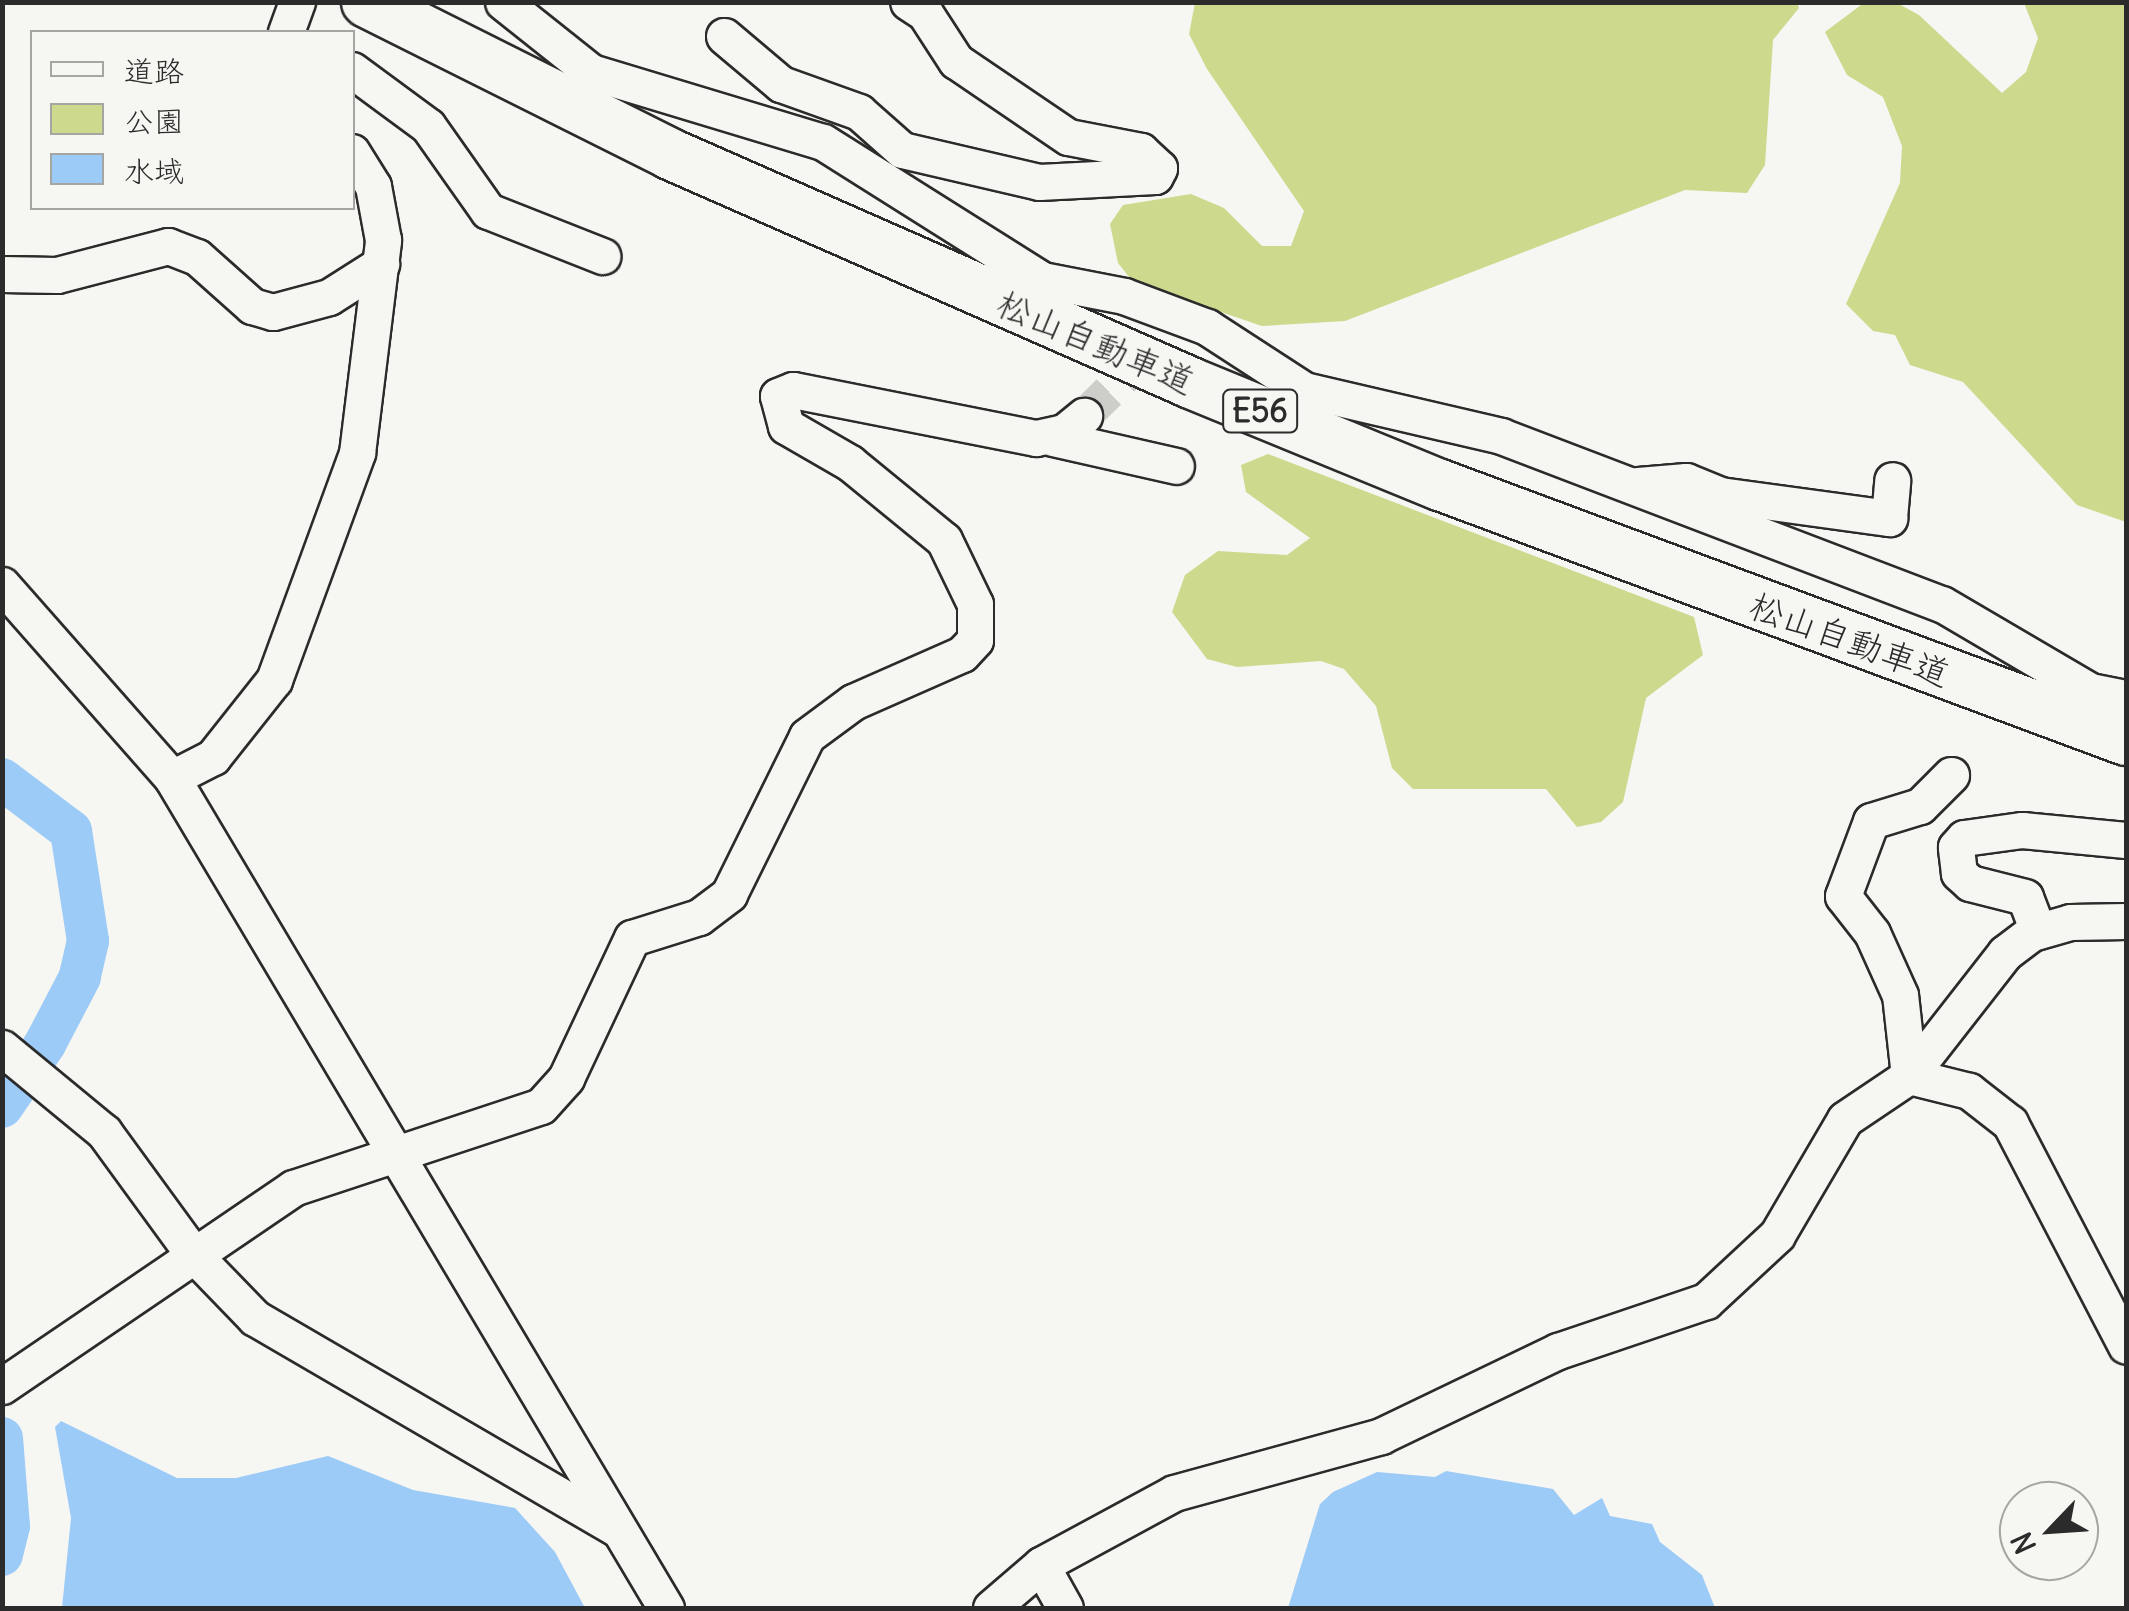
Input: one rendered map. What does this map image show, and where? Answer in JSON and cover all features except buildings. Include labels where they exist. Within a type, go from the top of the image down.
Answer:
[{"type":"highway","name":"松山自動車道","points":[[367,2],[670,154],[1191,383],[1440,485],[2126,740]]},
{"type":"street","points":[[287,30],[297,2]]},
{"type":"street","points":[[503,2],[610,82],[823,142],[1042,280],[1166,330],[1207,327],[1294,386],[1500,436],[1942,604],[2090,691],[2126,698]]},
{"type":"street","points":[[724,36],[781,84],[858,112],[902,150],[1039,182],[1139,180],[1159,168],[1141,151],[1068,137],[956,60],[925,13],[908,2]]},
{"type":"street","points":[[355,72],[428,126],[488,211],[602,256]]},
{"type":"street","points":[[823,142],[881,133]]},
{"type":"street","points":[[172,778],[229,739],[274,680],[294,637],[318,543],[357,452],[381,264],[372,186],[355,157]]},
{"type":"street","points":[[2,274],[57,275],[168,246],[196,257],[252,306],[273,312],[330,297],[381,264]]},
{"type":"street","points":[[6,1384],[193,1254],[324,1172],[395,1149],[474,1134],[540,1106],[566,1078],[632,938],[699,917],[729,894],[806,736],[853,702],[944,664],[975,640],[975,604],[944,540],[850,463],[786,426],[778,396],[793,390],[1053,438],[1176,466]]},
{"type":"street","points":[[1053,438],[1084,416]]},
{"type":"street","points":[[1629,486],[1686,481],[1720,494],[1889,518],[1892,480]]},
{"type":"street","points":[[2,585],[172,778],[666,1608]]},
{"type":"street","points":[[1909,1076],[1900,995],[1872,933],[1843,896],[1871,821],[1920,806],[1951,775]]},
{"type":"street","points":[[2038,931],[2024,897],[1970,884],[1960,873],[1956,847],[1964,838],[2022,830],[2126,840]]},
{"type":"street","points":[[992,1608],[1040,1565],[1220,1475],[1381,1436],[1558,1351],[1706,1301],[1777,1235],[1846,1119],[1909,1076],[2005,953],[2038,931],[2126,921]]},
{"type":"street","points":[[22,1064],[104,1132],[193,1254],[255,1318],[616,1528]]},
{"type":"street","points":[[1909,1076],[1969,1091],[2010,1123],[2126,1346]]},
{"type":"street","points":[[1040,1565],[1065,1608]]},
{"type":"green space","points":[[1865,2],[1897,3],[1919,15],[2002,93],[2026,72],[2038,38],[2024,3],[2126,3],[2126,522],[2077,505],[1963,382],[1910,365],[1895,335],[1873,331],[1846,304],[1900,183],[1902,146],[1883,97],[1847,75],[1825,32]]},
{"type":"green space","points":[[1195,3],[1797,3],[1799,8],[1773,40],[1765,165],[1747,193],[1685,190],[1345,321],[1262,326],[1133,282],[1118,263],[1110,224],[1123,205],[1191,194],[1224,208],[1262,246],[1291,246],[1304,211],[1207,69],[1189,34]]},
{"type":"green space","points":[[1268,454],[1694,617],[1703,655],[1646,698],[1623,802],[1601,822],[1577,827],[1546,789],[1413,789],[1392,768],[1376,706],[1344,669],[1321,661],[1237,667],[1207,659],[1172,612],[1185,575],[1218,551],[1287,555],[1310,538],[1246,492],[1241,465]]},
{"type":"water","points":[[61,1421],[177,1478],[236,1478],[328,1456],[413,1490],[515,1508],[555,1552],[585,1608],[62,1608],[71,1518],[55,1427]]},
{"type":"water","points":[[1446,1471],[1553,1489],[1574,1515],[1602,1498],[1610,1516],[1652,1524],[1660,1542],[1702,1575],[1715,1608],[1288,1608],[1320,1504],[1333,1492],[1377,1472],[1435,1477]]},
{"type":"waterway","points":[[2,779],[71,831],[88,941],[80,977],[45,1044],[2,1107]]},
{"type":"waterway","points":[[2,1438],[9,1526],[2,1555]]},
{"type":"tunnel","points":[[1084,416],[1155,346]]}]
